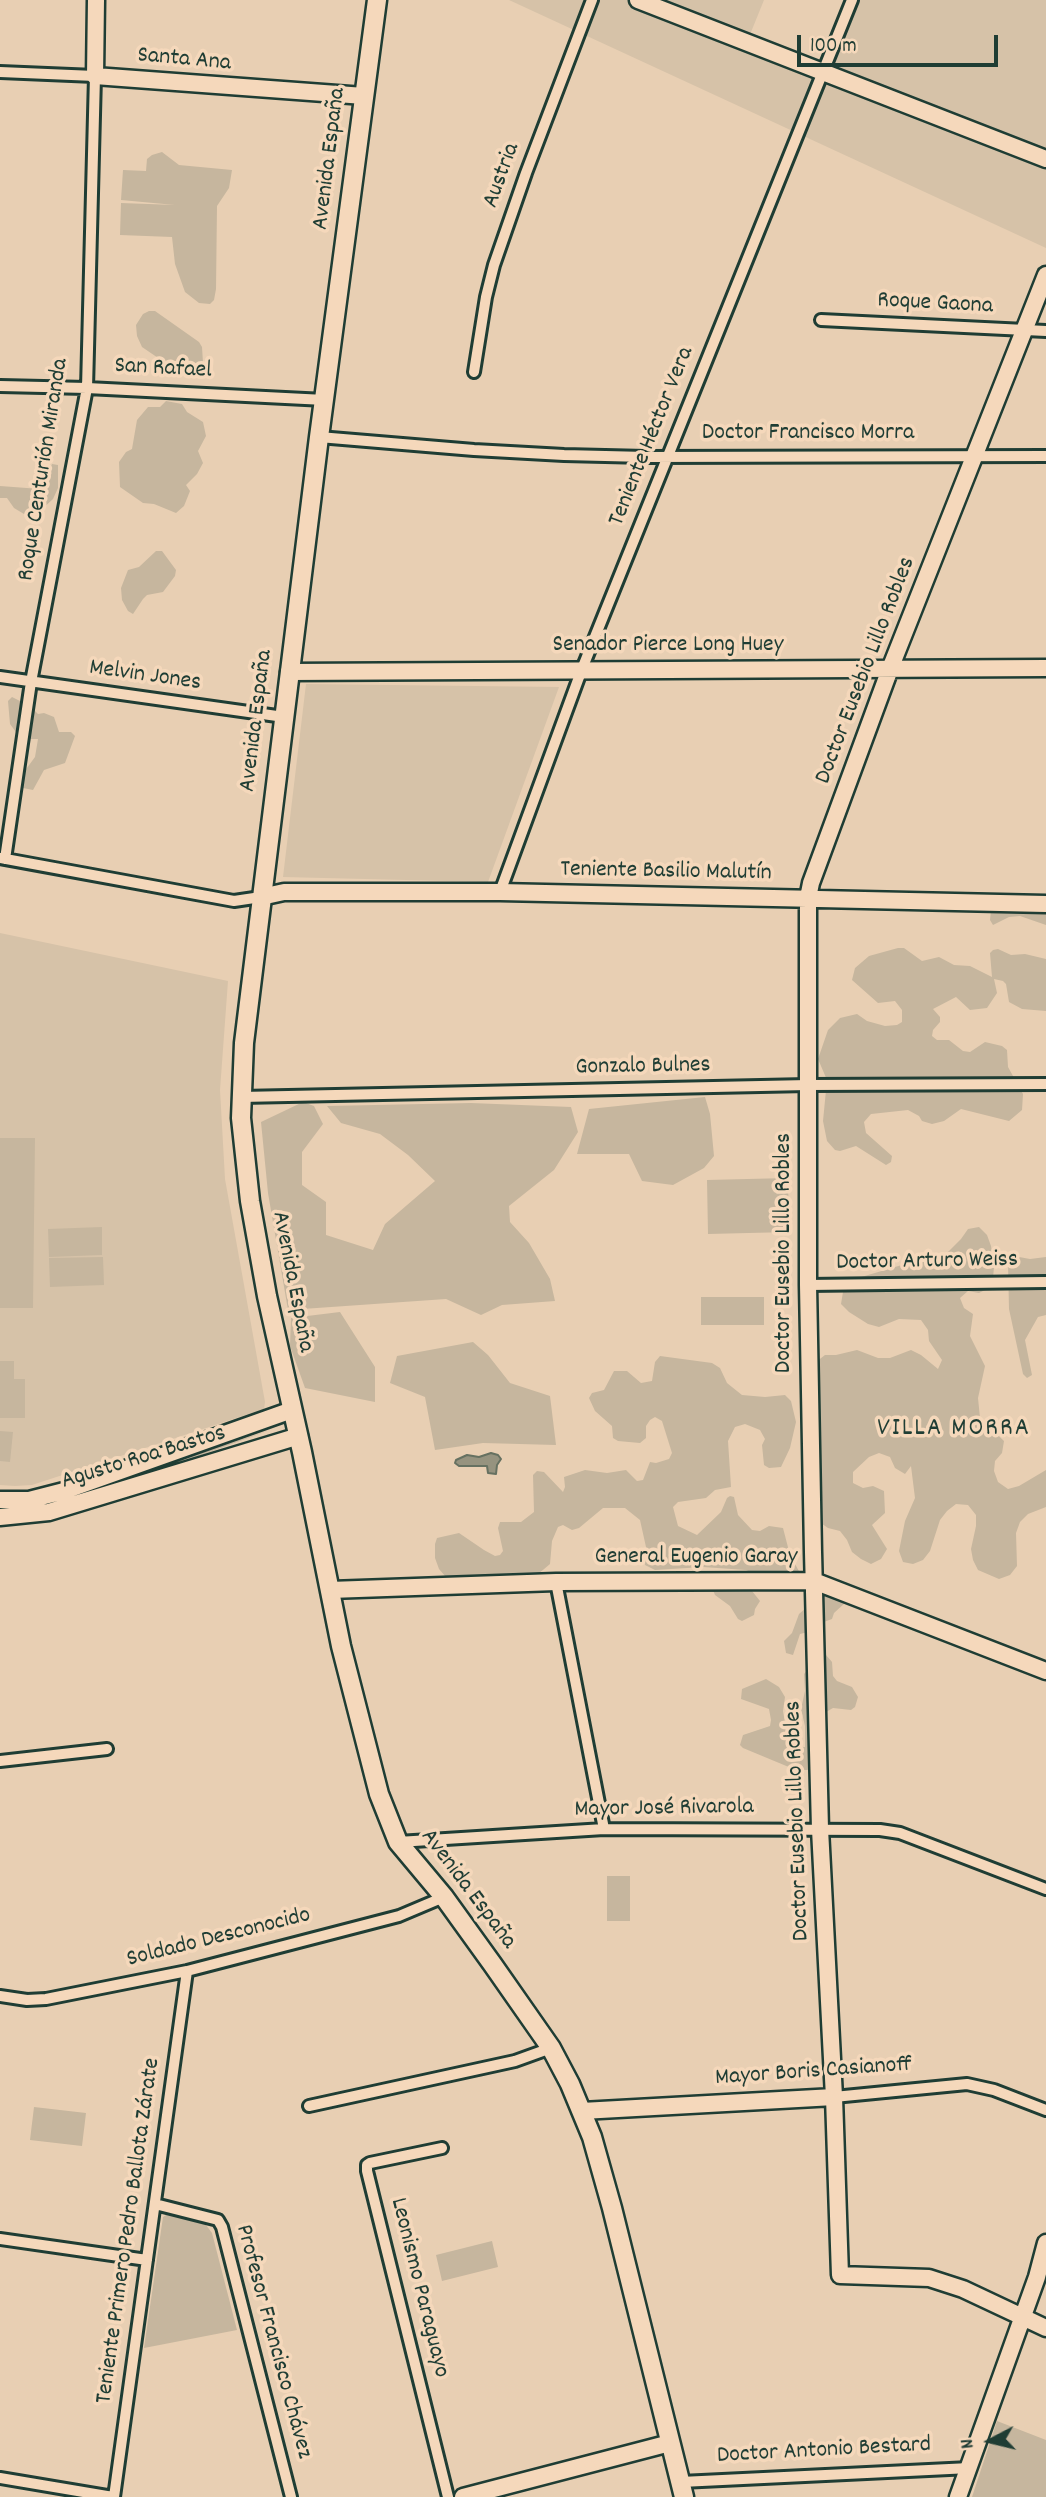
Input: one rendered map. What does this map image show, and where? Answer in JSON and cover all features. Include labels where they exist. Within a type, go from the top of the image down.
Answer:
[{"type":"main road","name":"Avenida España","points":[[377,0],[289,672],[244,1043],[241,1097],[245,1164],[254,1228],[330,1590],[379,1794],[398,1842],[444,1897],[551,2048],[582,2111],[612,2208],[682,2490]]},
{"type":"street","name":"Roque Centurión Miranda","points":[[3,859],[31,682],[87,388],[96,0]]},
{"type":"street","name":"Austria","points":[[474,372],[494,265],[592,0]]},
{"type":"street","points":[[638,0],[1046,159]]},
{"type":"street","name":"Teniente Héctor Vera","points":[[500,892],[582,669],[852,0]]},
{"type":"street","name":"Santa Ana","points":[[0,72],[95,76],[364,96]]},
{"type":"street","name":"Doctor Eusebio Lillo Robles","points":[[1021,2318],[963,2289],[929,2278],[840,2275],[820,1829],[814,1581],[808,1285],[807,898],[890,669],[1046,275]]},
{"type":"street","name":"Roque Gaona","points":[[821,320],[1046,331]]},
{"type":"street","name":"San Rafael","points":[[0,386],[325,400]]},
{"type":"street","name":"Doctor Francisco Morra","points":[[319,438],[474,450],[667,457],[1046,456]]},
{"type":"street","name":"Senador Pierce Long Huey","points":[[289,672],[1046,668]]},
{"type":"street","name":"Melvin Jones","points":[[0,677],[284,717]]},
{"type":"street","points":[[3,859],[234,901],[261,897]]},
{"type":"street","name":"Teniente Basilio Malutín","points":[[261,897],[284,892],[500,892],[1046,904]]},
{"type":"street","name":"Gonzalo Bulnes","points":[[241,1097],[808,1085],[1046,1084]]},
{"type":"street","name":"Doctor Arturo Weiss","points":[[808,1285],[1046,1282]]},
{"type":"street","name":"Agusto Roa Bastos","points":[[0,1500],[29,1500],[64,1491],[292,1410]]},
{"type":"street","name":"Agusto Roa Bastos","points":[[0,1517],[48,1512],[299,1436]]},
{"type":"street","name":"General Eugenio Garay","points":[[330,1590],[556,1582],[814,1581],[1046,1671]]},
{"type":"street","points":[[556,1582],[604,1829]]},
{"type":"street","points":[[0,1761],[107,1749]]},
{"type":"street","name":"Mayor José Rivarola","points":[[398,1842],[604,1829],[880,1830],[900,1833],[1046,1889]]},
{"type":"street","name":"Soldado Desconocido","points":[[0,1996],[27,2000],[46,1998],[187,1971],[399,1916],[444,1897]]},
{"type":"street","name":"Teniente Primero Pedro Ballota Zárate","points":[[113,2497],[187,1971]]},
{"type":"street","points":[[309,2106],[515,2061],[551,2048]]},
{"type":"street","name":"Mayor Boris Casianoff","points":[[582,2111],[834,2097],[967,2084],[994,2090],[1046,2110]]},
{"type":"street","name":"Leonismo Paraguayo","points":[[442,2148],[370,2162],[367,2171],[448,2497]]},
{"type":"street","name":"Profesor Francisco Chávez","points":[[155,2204],[218,2220],[222,2227],[291,2497]]},
{"type":"street","points":[[0,2239],[147,2260]]},
{"type":"street","points":[[958,2497],[1037,2277],[1046,2243]]},
{"type":"street","points":[[1021,2318],[1046,2328]]},
{"type":"street","points":[[463,2497],[670,2444]]},
{"type":"street","name":"Doctor Antonio Bestard","points":[[682,2490],[970,2468]]},
{"type":"street","points":[[0,2478],[113,2497]]},
{"type":"shaded area","points":[[509,0],[764,0],[747,42],[822,72],[852,0],[1046,0],[1046,248]]},
{"type":"shaded area","points":[[162,152],[179,165],[232,170],[229,188],[217,206],[216,289],[214,300],[210,304],[199,303],[185,292],[175,264],[172,237],[120,235],[121,203],[175,205],[121,200],[123,170],[146,171],[147,159]]},
{"type":"shaded area","points":[[155,311],[199,342],[203,363],[193,376],[170,366],[142,347],[136,325],[143,314]]},
{"type":"shaded area","points":[[166,401],[182,404],[187,412],[203,422],[206,436],[198,451],[203,463],[186,485],[190,491],[184,506],[176,513],[154,504],[143,503],[120,487],[119,462],[126,452],[132,449],[137,420],[148,407],[160,407]]},
{"type":"shaded area","points":[[52,464],[58,465],[58,488],[53,499],[40,511],[24,514],[14,508],[7,498],[0,498],[0,486],[40,489]]},
{"type":"shaded area","points":[[156,551],[162,551],[176,570],[175,576],[163,592],[147,595],[133,614],[122,600],[121,588],[128,570],[139,567]]},
{"type":"shaded area","points":[[306,684],[559,687],[488,882],[283,877]]},
{"type":"shaded area","points":[[12,697],[30,706],[38,714],[54,717],[59,732],[71,732],[75,736],[65,763],[44,770],[33,790],[23,788],[20,783],[35,757],[38,739],[21,739],[10,724],[8,701]]},
{"type":"shaded area","points":[[1046,906],[1046,925],[1020,916],[1009,917],[993,925],[990,920],[991,910]]},
{"type":"shaded area","points":[[0,933],[228,981],[220,1090],[225,1179],[265,1402],[264,1409],[32,1485],[15,1486],[0,1485]]},
{"type":"shaded area","points":[[904,948],[922,961],[939,957],[954,965],[970,966],[992,977],[990,953],[993,950],[1046,959],[1046,1011],[1022,1009],[1009,1002],[1006,984],[994,979],[997,993],[987,1008],[970,1010],[956,997],[933,1009],[940,1017],[932,1036],[937,1040],[949,1040],[963,1051],[970,1052],[985,1042],[1007,1050],[1008,1067],[1023,1094],[1022,1110],[1009,1121],[961,1109],[944,1121],[932,1124],[922,1121],[908,1110],[871,1114],[864,1122],[866,1133],[892,1156],[891,1162],[886,1165],[856,1146],[840,1151],[835,1150],[827,1141],[823,1121],[827,1080],[818,1059],[828,1030],[840,1018],[857,1014],[867,1021],[885,1026],[902,1022],[902,1010],[895,1001],[878,1003],[852,980],[855,968],[869,956]]},
{"type":"shaded area","points":[[705,1097],[710,1114],[714,1156],[704,1168],[673,1185],[642,1181],[629,1154],[577,1154],[589,1109]]},
{"type":"shaded area","points":[[303,1102],[314,1106],[323,1124],[302,1152],[302,1185],[326,1202],[326,1235],[373,1250],[385,1224],[435,1181],[408,1155],[380,1134],[341,1123],[327,1106],[471,1103],[571,1107],[578,1132],[554,1170],[509,1206],[510,1222],[529,1243],[550,1279],[555,1301],[502,1305],[481,1315],[446,1299],[288,1310],[268,1193],[261,1122]]},
{"type":"shaded area","points":[[0,1138],[35,1138],[33,1308],[0,1308]]},
{"type":"shaded area","points":[[788,1178],[789,1232],[708,1234],[707,1180]]},
{"type":"shaded area","points":[[102,1227],[102,1255],[49,1257],[48,1229]]},
{"type":"shaded area","points":[[979,1227],[987,1235],[991,1246],[993,1278],[989,1288],[979,1293],[968,1291],[960,1298],[964,1308],[973,1314],[970,1336],[985,1366],[978,1398],[980,1418],[1004,1441],[1002,1453],[995,1461],[994,1471],[998,1482],[1008,1489],[1019,1486],[1046,1470],[1046,1507],[1028,1514],[1020,1522],[1016,1533],[1017,1566],[1010,1575],[999,1579],[978,1570],[971,1549],[976,1515],[968,1505],[956,1504],[947,1511],[940,1520],[930,1551],[923,1560],[913,1564],[903,1562],[899,1551],[905,1521],[915,1498],[911,1466],[905,1474],[895,1468],[890,1457],[879,1453],[869,1457],[853,1472],[853,1483],[863,1488],[873,1486],[884,1491],[885,1513],[872,1525],[887,1549],[881,1559],[871,1564],[852,1552],[840,1531],[828,1528],[818,1521],[816,1362],[825,1355],[857,1350],[878,1358],[890,1358],[911,1350],[938,1369],[942,1360],[929,1341],[928,1330],[921,1320],[899,1319],[879,1327],[868,1324],[841,1304],[843,1292],[848,1283],[858,1278],[912,1262],[933,1261],[944,1256],[968,1229]]},
{"type":"shaded area","points":[[103,1257],[104,1285],[50,1287],[49,1258]]},
{"type":"shaded area","points":[[1046,1257],[1046,1315],[1038,1317],[1025,1340],[1032,1375],[1027,1378],[1023,1374],[1009,1309],[1008,1263],[1010,1258]]},
{"type":"shaded area","points":[[701,1297],[764,1297],[764,1325],[701,1325]]},
{"type":"shaded area","points":[[340,1312],[375,1367],[375,1402],[305,1388],[290,1346],[291,1318]]},
{"type":"shaded area","points":[[473,1342],[488,1355],[510,1383],[550,1396],[556,1445],[483,1443],[435,1450],[425,1397],[390,1383],[397,1356]]},
{"type":"shaded area","points":[[660,1356],[712,1363],[720,1368],[727,1383],[742,1395],[785,1395],[791,1401],[796,1422],[790,1448],[781,1467],[769,1468],[764,1465],[762,1445],[765,1439],[760,1430],[745,1424],[735,1427],[728,1441],[731,1487],[715,1490],[706,1498],[678,1502],[673,1507],[678,1526],[697,1535],[721,1512],[727,1498],[734,1497],[738,1515],[752,1530],[760,1531],[769,1526],[783,1528],[790,1555],[802,1582],[765,1589],[753,1573],[746,1570],[703,1567],[655,1570],[645,1565],[646,1547],[640,1520],[625,1508],[603,1508],[579,1528],[572,1530],[563,1525],[558,1527],[552,1541],[550,1564],[537,1575],[450,1579],[445,1576],[435,1558],[437,1538],[459,1533],[495,1556],[500,1555],[503,1551],[498,1528],[500,1522],[521,1522],[534,1512],[533,1475],[537,1471],[544,1472],[563,1492],[564,1477],[585,1470],[607,1473],[626,1470],[637,1481],[643,1480],[650,1462],[669,1459],[672,1453],[662,1421],[655,1417],[650,1420],[646,1426],[646,1438],[640,1443],[618,1441],[613,1438],[612,1426],[595,1411],[589,1398],[592,1393],[604,1390],[614,1371],[627,1371],[641,1383],[652,1381],[655,1362]]},
{"type":"shaded area","points":[[0,1361],[14,1361],[14,1379],[25,1379],[25,1418],[0,1418]]},
{"type":"shaded area","points":[[270,1430],[171,1466],[40,1511],[39,1507]]},
{"type":"shaded area","points":[[0,1431],[13,1432],[10,1462],[0,1461]]},
{"type":"shaded area","points":[[491,1453],[501,1459],[496,1474],[488,1473],[487,1466],[459,1466],[455,1463],[467,1455],[479,1457]]},
{"type":"shaded area","points":[[711,1585],[748,1586],[760,1601],[754,1615],[742,1621],[738,1619],[730,1606],[715,1595]]},
{"type":"shaded area","points":[[828,1591],[846,1602],[834,1613],[832,1619],[821,1623],[812,1631],[800,1634],[793,1655],[786,1653],[784,1641],[792,1633],[799,1614],[813,1596]]},
{"type":"shaded area","points":[[826,1655],[832,1662],[833,1676],[837,1681],[852,1687],[858,1697],[851,1710],[833,1708],[826,1712],[811,1770],[796,1770],[743,1748],[740,1745],[743,1735],[770,1726],[771,1720],[769,1709],[741,1699],[742,1689],[766,1679],[779,1687],[785,1697],[783,1711],[788,1741],[796,1748],[805,1747],[805,1726],[801,1709],[805,1691],[804,1674],[819,1656]]},
{"type":"shaded area","points":[[607,1876],[630,1876],[630,1921],[607,1921]]},
{"type":"shaded area","points":[[34,2107],[86,2113],[82,2146],[30,2140]]},
{"type":"shaded area","points":[[172,2211],[203,2221],[212,2233],[237,2330],[144,2348],[163,2217]]},
{"type":"shaded area","points":[[492,2241],[498,2267],[442,2281],[436,2255]]},
{"type":"shaded area","points":[[997,2421],[1046,2440],[1046,2497],[972,2497]]},
{"type":"district","name":"VILLA MORRA","points":[[954,1430]]}]
